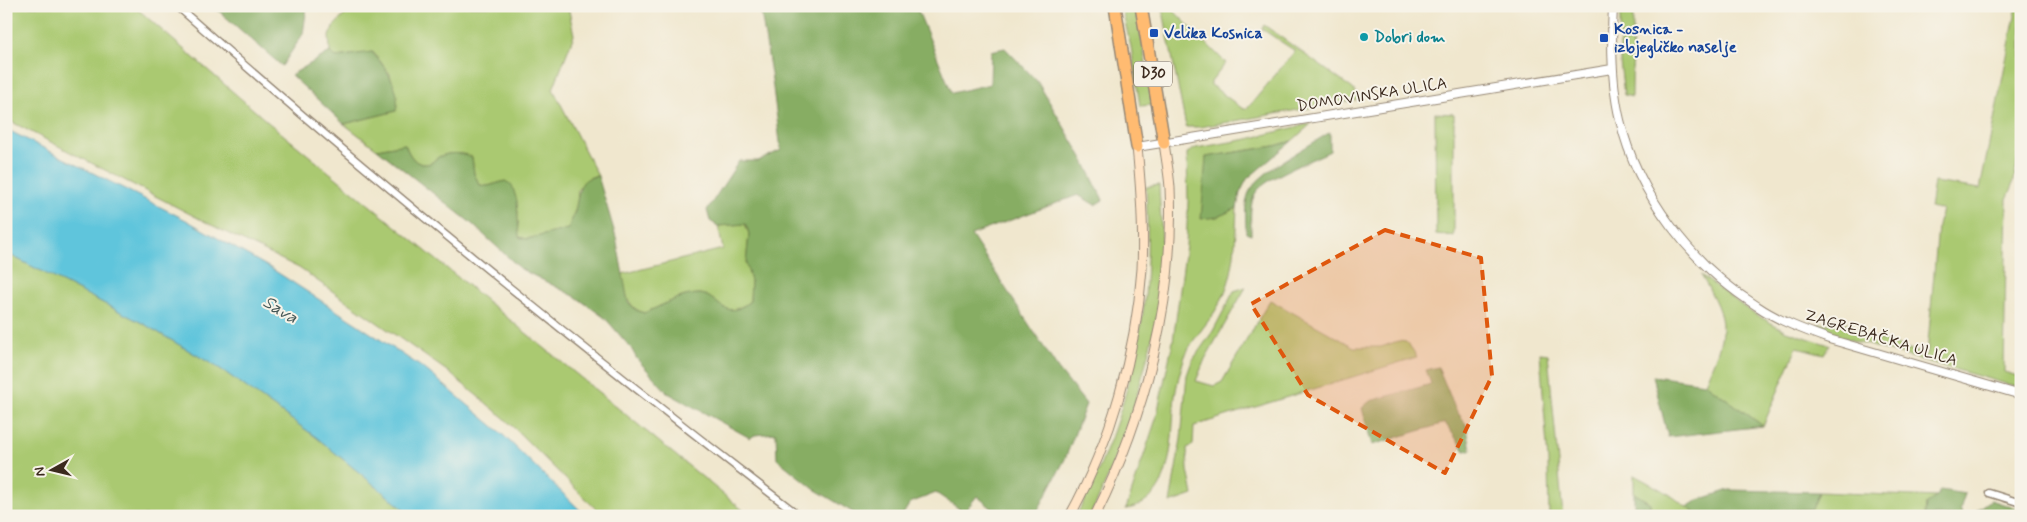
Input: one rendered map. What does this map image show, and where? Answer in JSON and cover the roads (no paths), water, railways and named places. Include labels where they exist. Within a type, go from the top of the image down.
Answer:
[{"type":"highway","name":"D30","points":[[1115,6],[1137,147]]},
{"type":"highway","name":"D30","points":[[1141,6],[1164,143]]},
{"type":"main road","points":[[1095,516],[1110,485],[1127,441],[1143,393],[1160,322],[1171,224],[1170,187],[1164,143]]},
{"type":"main road","points":[[1070,516],[1108,431],[1136,322],[1143,248],[1142,205],[1137,147]]},
{"type":"street","points":[[177,6],[326,137],[664,412],[800,516]]},
{"type":"street","name":"ZAGREBAČKA ULICA","points":[[1612,6],[1612,69],[1620,123],[1627,145],[1646,185],[1665,218],[1684,243],[1723,282],[1756,306],[1798,328],[1829,339],[2021,394]]},
{"type":"street","name":"DOMOVINSKA ULICA","points":[[1137,147],[1612,69]]},
{"type":"street","points":[[1989,494],[2021,503]]},
{"type":"water","name":"Sava","points":[[6,129],[186,220],[272,269],[426,370],[499,431],[586,516],[412,516],[316,437],[222,370],[144,324],[6,253]]},
{"type":"place","name":"Velika Kosnica","points":[[1154,33]]},
{"type":"place","name":"Dobri dom","points":[[1364,37]]},
{"type":"place","name":"Kosnica - izbjegličko naselje","points":[[1604,38]]}]
